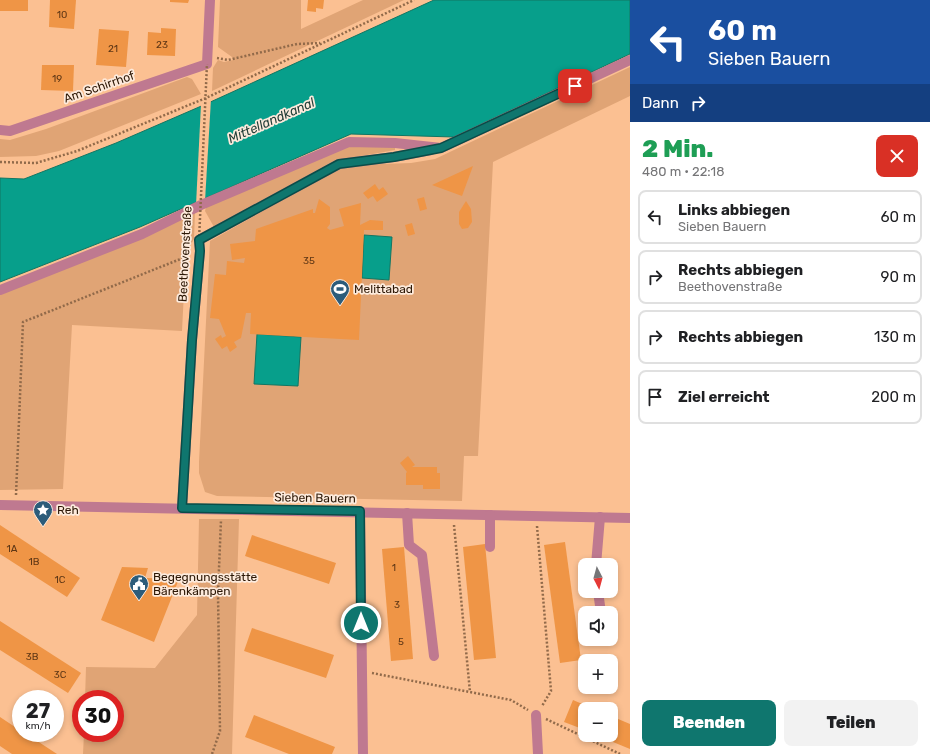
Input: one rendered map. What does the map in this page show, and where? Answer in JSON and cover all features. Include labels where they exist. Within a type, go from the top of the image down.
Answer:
[{"type":"street","points":[[207,60],[210,0]]},
{"type":"street","name":"Am Schirrhof","points":[[0,130],[10,131],[207,60]]},
{"type":"street","points":[[199,240],[339,164],[394,157],[441,148],[630,60]]},
{"type":"street","points":[[0,290],[142,234],[201,205],[349,142],[365,141],[441,148]]},
{"type":"street","name":"Beethovenstraße","points":[[182,508],[192,340],[200,251],[199,240]]},
{"type":"street","name":"Sieben Bauern","points":[[0,505],[360,511],[630,518]]},
{"type":"street","points":[[360,511],[363,754]]},
{"type":"street","points":[[407,513],[409,545],[422,555],[434,656]]},
{"type":"street","points":[[490,515],[490,548]]},
{"type":"street","points":[[597,558],[600,517]]},
{"type":"street","points":[[536,715],[538,754]]},
{"type":"path","points":[[0,162],[36,163],[77,151],[206,98],[414,0]]},
{"type":"path","points":[[207,60],[228,60],[297,44],[323,43]]},
{"type":"path","name":"Beethovenstraße","points":[[199,240],[207,60]]},
{"type":"path","points":[[16,505],[23,322],[200,251]]},
{"type":"path","points":[[212,754],[220,731],[218,593],[222,509]]},
{"type":"path","points":[[453,514],[470,692]]},
{"type":"path","points":[[536,516],[551,691],[536,715]]},
{"type":"path","points":[[361,671],[510,700],[536,715],[620,754]]},
{"type":"shaded area","points":[[220,0],[301,0],[301,29],[363,0],[404,0],[212,91],[213,68],[218,60],[224,62],[233,60],[232,57],[218,47]]},
{"type":"shaded area","name":"Melittabad","points":[[630,67],[630,96],[493,162],[478,456],[464,456],[462,501],[217,496],[205,492],[199,473],[199,462],[210,241],[332,172],[351,165],[411,163],[435,159]]},
{"type":"shaded area","points":[[187,77],[192,79],[201,94],[59,151],[36,156],[0,157],[0,139],[10,140],[46,129]]},
{"type":"shaded area","points":[[349,145],[395,147],[395,150],[334,161],[214,227],[205,211],[206,207]]},
{"type":"shaded area","points":[[195,212],[194,239],[186,253],[182,331],[72,325],[63,489],[0,490],[0,293]]},
{"type":"shaded area","points":[[199,519],[239,519],[232,754],[83,754],[84,742],[124,742],[124,690],[85,690],[86,667],[155,668],[197,615]]},
{"type":"water","name":"Mittellandkanal","points":[[434,0],[630,0],[630,54],[454,137],[351,134],[140,227],[0,282],[0,178],[24,179],[116,143],[206,104]]},
{"type":"water","points":[[364,235],[392,237],[389,280],[362,278]]},
{"type":"water","points":[[257,334],[301,337],[298,386],[254,384]]},
{"type":"pier","points":[[211,99],[205,201],[196,205],[201,104]]},
{"type":"building","points":[[0,0],[28,0],[28,11],[0,11]]},
{"type":"building","points":[[50,0],[76,0],[74,29],[49,27]]},
{"type":"building","points":[[170,0],[189,0],[188,3],[170,2]]},
{"type":"building","points":[[308,0],[324,0],[323,9],[316,8],[316,12],[307,11]]},
{"type":"building","points":[[161,28],[176,29],[175,56],[147,55],[148,32],[161,33]]},
{"type":"building","points":[[99,29],[129,31],[126,67],[96,65]]},
{"type":"building","points":[[42,65],[74,65],[73,91],[41,90]]},
{"type":"building","points":[[473,166],[462,196],[432,185]]},
{"type":"building","points":[[375,184],[379,190],[383,187],[388,194],[377,202],[373,196],[368,199],[363,193]]},
{"type":"building","points":[[424,197],[427,209],[420,211],[417,199]]},
{"type":"building","points":[[319,199],[330,207],[330,224],[327,228],[330,230],[344,226],[339,209],[361,203],[360,225],[370,220],[383,221],[383,230],[364,230],[359,340],[250,334],[251,313],[246,313],[241,338],[234,342],[237,347],[230,352],[227,346],[222,349],[215,339],[221,335],[222,338],[226,336],[219,319],[210,318],[215,274],[226,275],[227,261],[244,263],[245,258],[232,260],[230,244],[255,241],[256,229],[313,209],[313,213],[315,213]]},
{"type":"building","points":[[466,201],[471,209],[472,222],[468,228],[462,229],[459,224],[459,212]]},
{"type":"building","points":[[412,223],[415,234],[408,236],[405,225]]},
{"type":"building","points":[[408,456],[415,465],[412,467],[437,467],[437,473],[440,473],[440,489],[423,489],[423,485],[406,485],[407,472],[400,463]]},
{"type":"building","points":[[0,525],[80,578],[67,597],[0,554]]},
{"type":"building","points":[[252,535],[336,563],[329,584],[245,556]]},
{"type":"building","points":[[565,542],[580,654],[578,654],[578,660],[560,663],[544,545]]},
{"type":"building","points":[[485,544],[496,658],[474,660],[463,547]]},
{"type":"building","points":[[404,547],[413,659],[391,661],[382,549]]},
{"type":"building","points":[[122,567],[148,568],[145,578],[179,579],[154,642],[101,620]]},
{"type":"building","points":[[0,621],[81,673],[68,693],[0,650]]},
{"type":"building","points":[[252,628],[334,655],[326,678],[244,651]]},
{"type":"building","points":[[573,700],[578,702],[578,727],[564,722]]},
{"type":"building","points":[[254,715],[335,747],[332,754],[289,754],[245,737]]},
{"type":"building","points":[[0,717],[12,725],[12,742],[39,742],[57,754],[12,754],[0,746]]},
{"type":"building","points":[[618,719],[630,724],[630,749],[613,742],[618,742]]},
{"type":"place","name":"Melittabad","points":[[340,306]]},
{"type":"place","name":"Reh","points":[[43,527]]},
{"type":"place","name":"Begegnungsstätte Bärenkämpen","points":[[139,601]]},
{"type":"route","points":[[361,623],[360,511],[182,508],[192,340],[200,251],[199,240],[339,164],[394,157],[441,148],[575,86]]}]
